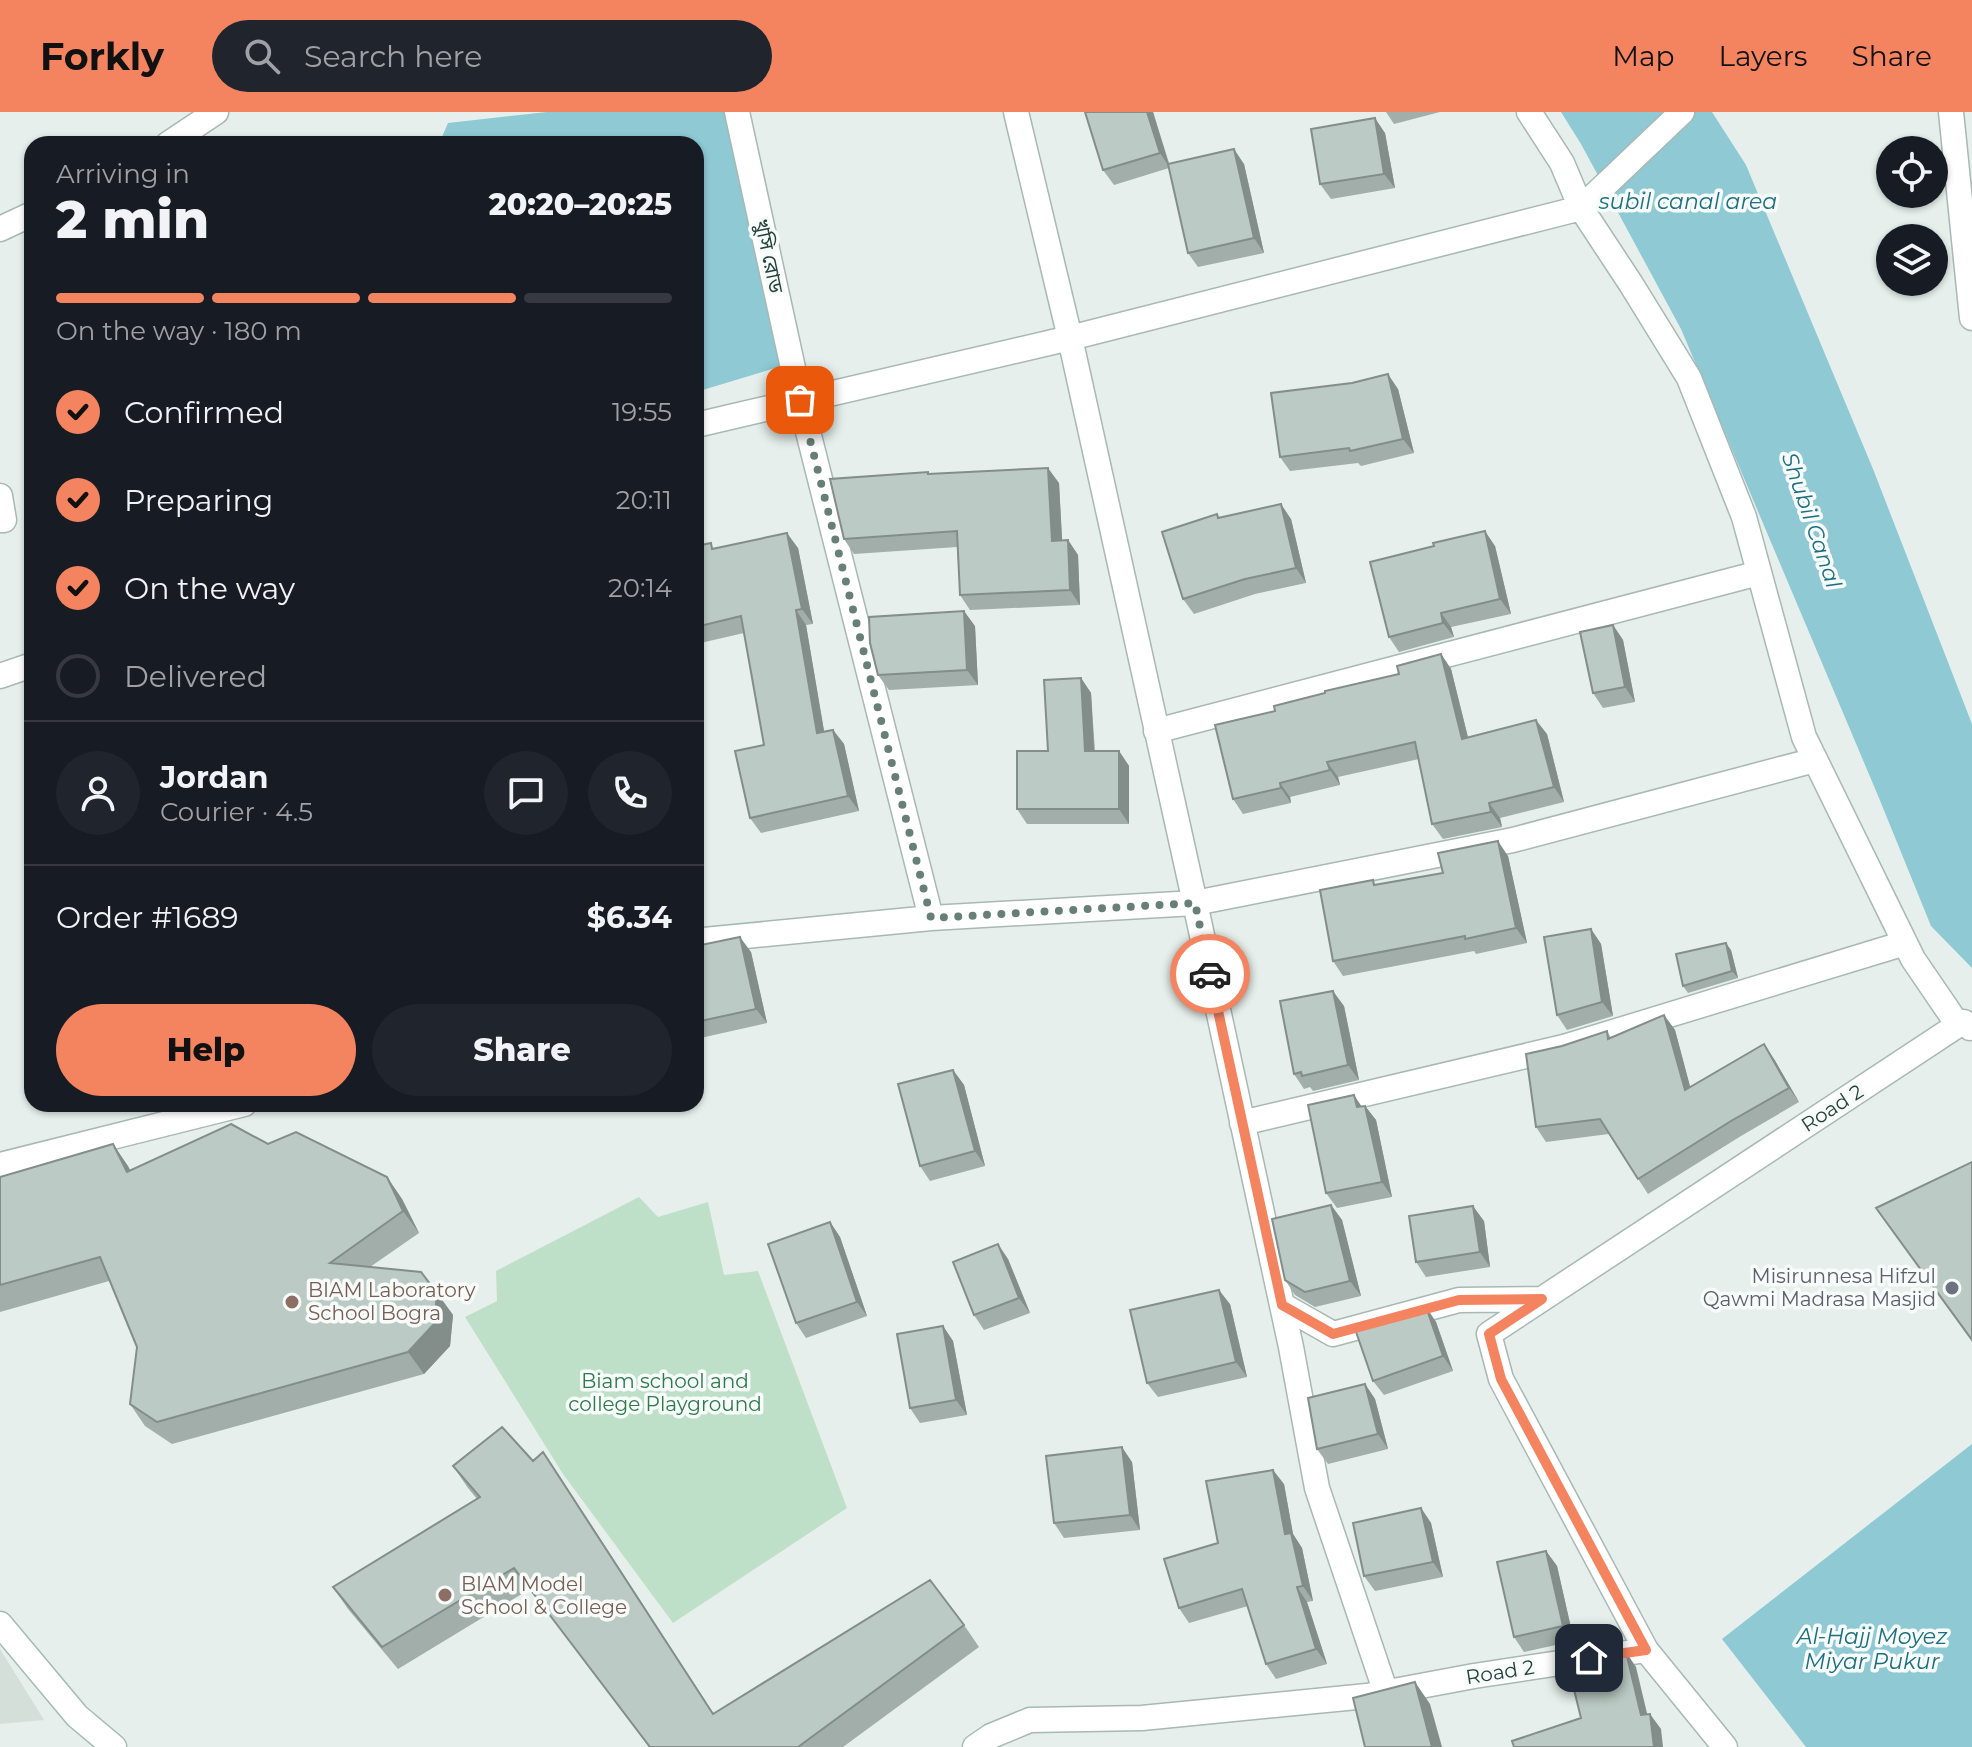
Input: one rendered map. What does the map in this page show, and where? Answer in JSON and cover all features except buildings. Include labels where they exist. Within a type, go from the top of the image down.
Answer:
[{"type":"street","points":[[180,136],[216,112]]},
{"type":"street","name":"খুসি রোড","points":[[737,112],[800,400],[931,918]]},
{"type":"street","points":[[1016,112],[1070,338],[1195,903],[1282,1305],[1317,1488],[1386,1693]]},
{"type":"street","points":[[1529,112],[1689,378],[1744,517],[1804,737],[1913,959],[1965,1027]]},
{"type":"street","points":[[704,423],[1070,338],[1585,205],[1682,112]]},
{"type":"street","points":[[1951,112],[1972,318]]},
{"type":"street","points":[[0,229],[24,218]]},
{"type":"street","points":[[0,496],[4,520],[0,520]]},
{"type":"street","points":[[1156,731],[1759,573]]},
{"type":"street","points":[[0,676],[24,668]]},
{"type":"street","points":[[704,940],[931,918],[1195,903],[1513,840],[1815,760]]},
{"type":"street","points":[[1242,1123],[1564,1047],[1905,943]]},
{"type":"street","name":"Road 2","points":[[975,1747],[991,1736],[1030,1720],[1142,1718],[1367,1696],[1646,1650],[1501,1379],[1489,1334],[1965,1027]]},
{"type":"street","points":[[0,1165],[212,1112]]},
{"type":"street","points":[[1282,1305],[1333,1334],[1459,1300],[1542,1299]]},
{"type":"street","points":[[0,1624],[77,1716],[114,1747]]},
{"type":"street","points":[[1646,1650],[1725,1747]]},
{"type":"shaded area","points":[[0,1649],[44,1720],[0,1724]]},
{"type":"green space","name":"Biam school and college Playground","points":[[639,1197],[658,1217],[708,1202],[724,1275],[758,1271],[847,1508],[673,1623],[563,1474],[465,1317],[497,1301],[496,1271]]},
{"type":"water","points":[[547,112],[737,112],[792,363],[704,390],[704,136],[442,136],[448,123]]},
{"type":"water","name":"subil canal area","points":[[1561,112],[1712,112],[1746,165],[1873,469],[1972,724],[1972,968],[1931,926],[1681,329]]},
{"type":"water","name":"Al-Hajj Moyez Miyar Pukur","points":[[1972,1444],[1972,1747],[1806,1747],[1722,1639]]},
{"type":"way so far","points":[[800,400],[931,918],[1195,903],[1210,974]]},
{"type":"place","name":"Misirunnesa Hifzul Qawmi Madrasa Masjid","points":[[1952,1288]]},
{"type":"place","name":"BIAM Laboratory School Bogra","points":[[292,1302]]},
{"type":"place","name":"BIAM Model School & College","points":[[445,1595]]},
{"type":"route","points":[[1210,974],[1282,1305],[1333,1334],[1459,1300],[1542,1299],[1489,1334],[1501,1379],[1646,1650],[1589,1658]]},
{"type":"water label","name":"Shubil Canal","points":[[1812,520]]}]
